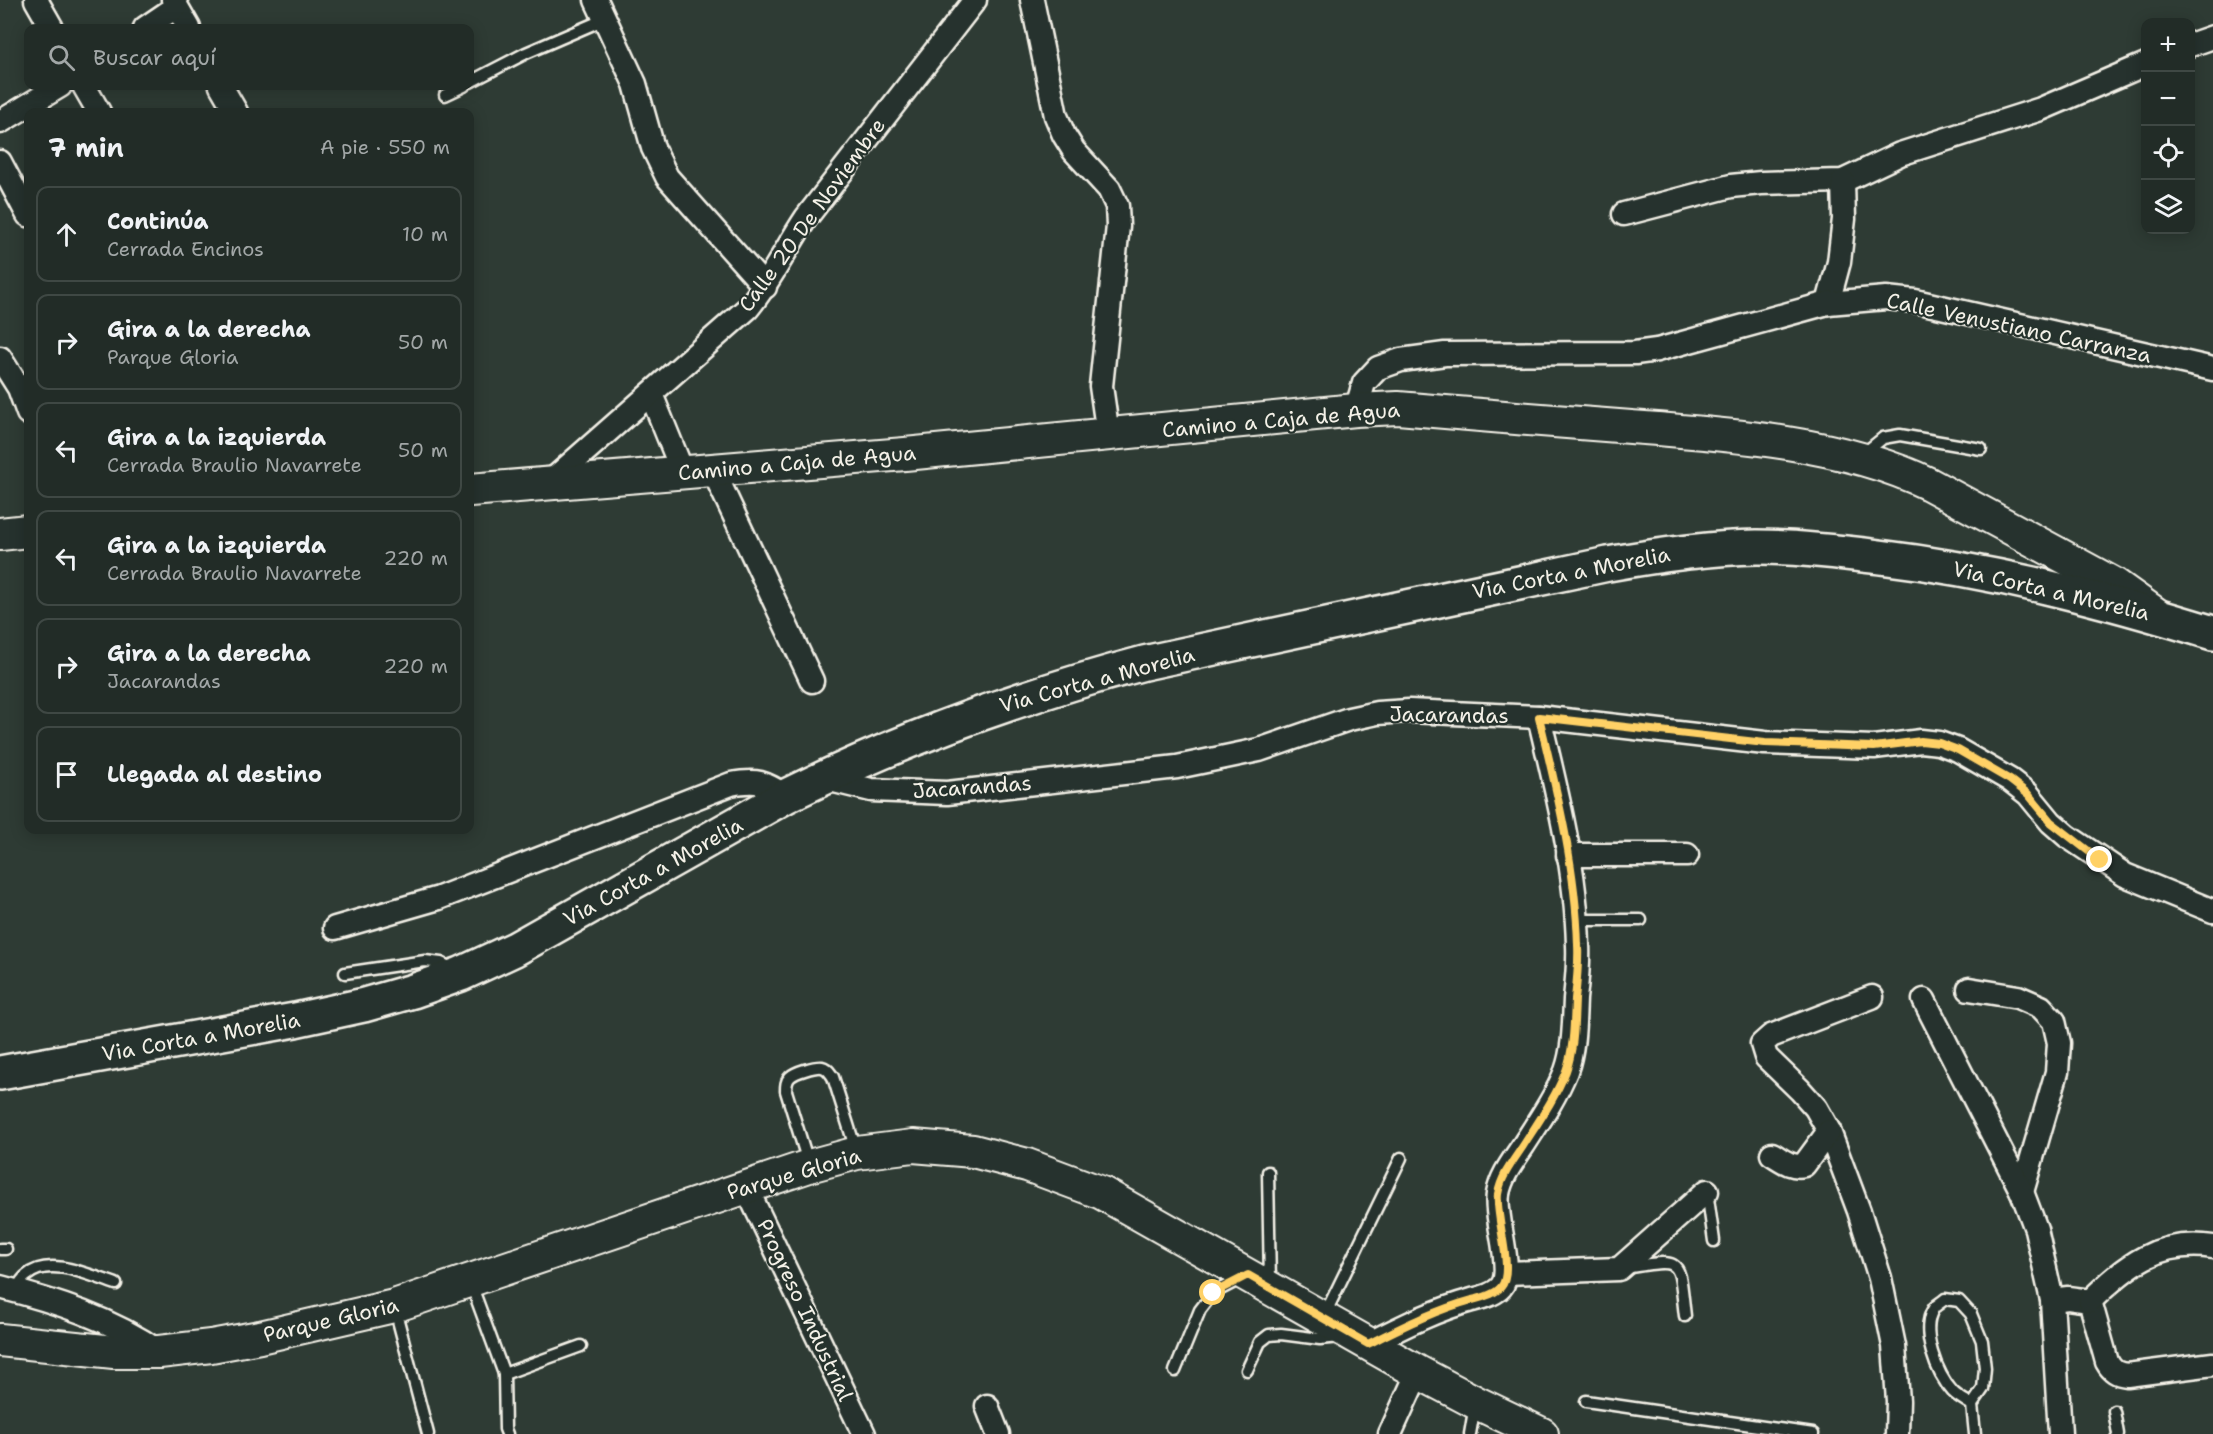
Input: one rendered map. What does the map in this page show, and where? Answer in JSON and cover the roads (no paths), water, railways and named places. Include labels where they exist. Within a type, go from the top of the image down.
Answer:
[{"type":"main road","name":"Camino a Caja de Agua","points":[[474,490],[1398,408],[1698,432],[1800,446],[1860,458],[1910,474],[1929,484],[2114,584],[2160,616]]},
{"type":"main road","points":[[0,534],[24,531]]},
{"type":"main road","name":"Via Corta a Morelia","points":[[0,1073],[295,1020],[364,1005],[461,974],[554,928],[786,796],[822,778],[912,739],[1008,702],[1144,663],[1608,564],[1684,551],[1758,547],[1831,550],[1990,573],[2103,600],[2213,633]]},
{"type":"main road","name":"Parque Gloria","points":[[0,1340],[114,1352],[159,1352],[250,1339],[394,1306],[809,1166],[857,1153],[913,1146],[973,1151],[1027,1165],[1102,1193],[1418,1372],[1542,1434]]},
{"type":"street","points":[[36,0],[50,24]]},
{"type":"street","name":"Calle 20 De Noviembre","points":[[549,483],[748,308],[765,287],[789,243],[806,219],[975,0]]},
{"type":"street","points":[[1032,0],[1056,116],[1074,151],[1109,189],[1117,206],[1118,226],[1101,386],[1108,435]]},
{"type":"street","points":[[150,24],[175,3],[187,24]]},
{"type":"street","points":[[600,9],[635,84],[652,148],[668,177],[765,287]]},
{"type":"street","points":[[2195,43],[2213,37]]},
{"type":"street","points":[[1624,214],[1731,186],[1843,181],[1900,154],[2041,108],[2141,66]]},
{"type":"street","points":[[0,122],[53,90]]},
{"type":"street","points":[[86,90],[97,108]]},
{"type":"street","points":[[223,90],[234,108]]},
{"type":"street","points":[[0,162],[24,207]]},
{"type":"street","points":[[1828,303],[1839,261],[1844,219],[1843,181]]},
{"type":"street","name":"Calle Venustiano Carranza","points":[[1356,410],[1364,383],[1378,368],[1401,360],[1445,354],[1635,353],[1657,350],[1828,303],[1886,298],[1915,301],[2213,369]]},
{"type":"street","points":[[0,358],[19,388],[24,402]]},
{"type":"street","points":[[651,394],[698,471],[812,681]]},
{"type":"street","name":"Jacarandas","points":[[822,778],[871,790],[947,793],[1177,767],[1220,760],[1259,750],[1349,719],[1377,713],[1409,711],[1539,717],[1765,743],[1874,747],[1921,741],[1939,743],[1958,750],[2010,780],[2028,794],[2051,822],[2067,836],[2125,875],[2213,911]]},
{"type":"street","points":[[1360,1339],[1448,1306],[1484,1297],[1501,1287],[1507,1273],[1506,1255],[1497,1213],[1498,1192],[1506,1172],[1555,1097],[1567,1068],[1573,1034],[1579,947],[1577,920],[1569,855],[1557,791],[1539,717]]},
{"type":"street","points":[[335,928],[439,898],[731,784],[751,780],[768,785],[786,796]]},
{"type":"street","points":[[1569,855],[1687,855]]},
{"type":"street","points":[[1969,989],[2018,997],[2041,1007],[2054,1021],[2059,1043],[2057,1072],[2022,1192]]},
{"type":"street","points":[[1872,997],[1771,1036],[1762,1044],[1766,1057],[1800,1089],[1816,1108],[1829,1131],[1859,1211],[1880,1278],[1894,1346],[1898,1401],[1897,1434]]},
{"type":"street","points":[[1924,1000],[2022,1192],[2036,1229],[2052,1300],[2060,1434]]},
{"type":"street","points":[[1772,1154],[1790,1165],[1797,1167],[1804,1165],[1829,1131]]},
{"type":"street","name":"Progreso Industrial","points":[[746,1187],[864,1434]]},
{"type":"street","points":[[1507,1273],[1619,1269],[1707,1191]]},
{"type":"street","points":[[2090,1301],[2122,1271],[2147,1256],[2168,1247],[2192,1244],[2213,1247]]},
{"type":"street","points":[[7,1289],[107,1322],[134,1334],[159,1352]]},
{"type":"street","points":[[2052,1300],[2068,1298],[2090,1301]]},
{"type":"street","points":[[2090,1301],[2111,1370],[2127,1375],[2213,1364]]},
{"type":"street","points":[[1390,1434],[1418,1372]]},
{"type":"street","points":[[987,1406],[998,1434]]},
{"type":"lane","points":[[474,80],[526,53],[600,9]]},
{"type":"lane","points":[[445,95],[456,90]]},
{"type":"lane","points":[[1860,458],[1883,438],[1900,435],[1981,449]]},
{"type":"lane","points":[[1577,920],[1641,920]]},
{"type":"lane","points":[[345,974],[425,961],[441,963],[461,974]]},
{"type":"lane","points":[[809,1166],[786,1091],[786,1084],[795,1074],[816,1068],[823,1067],[833,1077],[857,1153]]},
{"type":"lane","points":[[1323,1318],[1401,1158]]},
{"type":"lane","points":[[1175,1371],[1200,1310],[1213,1293],[1259,1281],[1268,1172]]},
{"type":"lane","points":[[1707,1191],[1714,1241]]},
{"type":"lane","points":[[1619,1269],[1664,1262],[1677,1267],[1680,1274],[1685,1316]]},
{"type":"lane","points":[[7,1289],[42,1267],[58,1267],[116,1284]]},
{"type":"lane","points":[[470,1281],[504,1374],[507,1434]]},
{"type":"lane","points":[[1972,1405],[1954,1393],[1941,1376],[1932,1353],[1929,1325],[1934,1309],[1945,1299],[1959,1301],[1971,1314],[1982,1341],[1985,1368],[1983,1389],[1972,1405],[1975,1434]]},
{"type":"lane","points":[[394,1306],[428,1434]]},
{"type":"lane","points":[[1247,1370],[1260,1342],[1269,1335],[1360,1339]]},
{"type":"lane","points":[[504,1374],[580,1346]]},
{"type":"lane","points":[[1586,1401],[1813,1434]]},
{"type":"lane","points":[[1470,1434],[1475,1402]]},
{"type":"lane","points":[[2114,1411],[2118,1434]]}]
